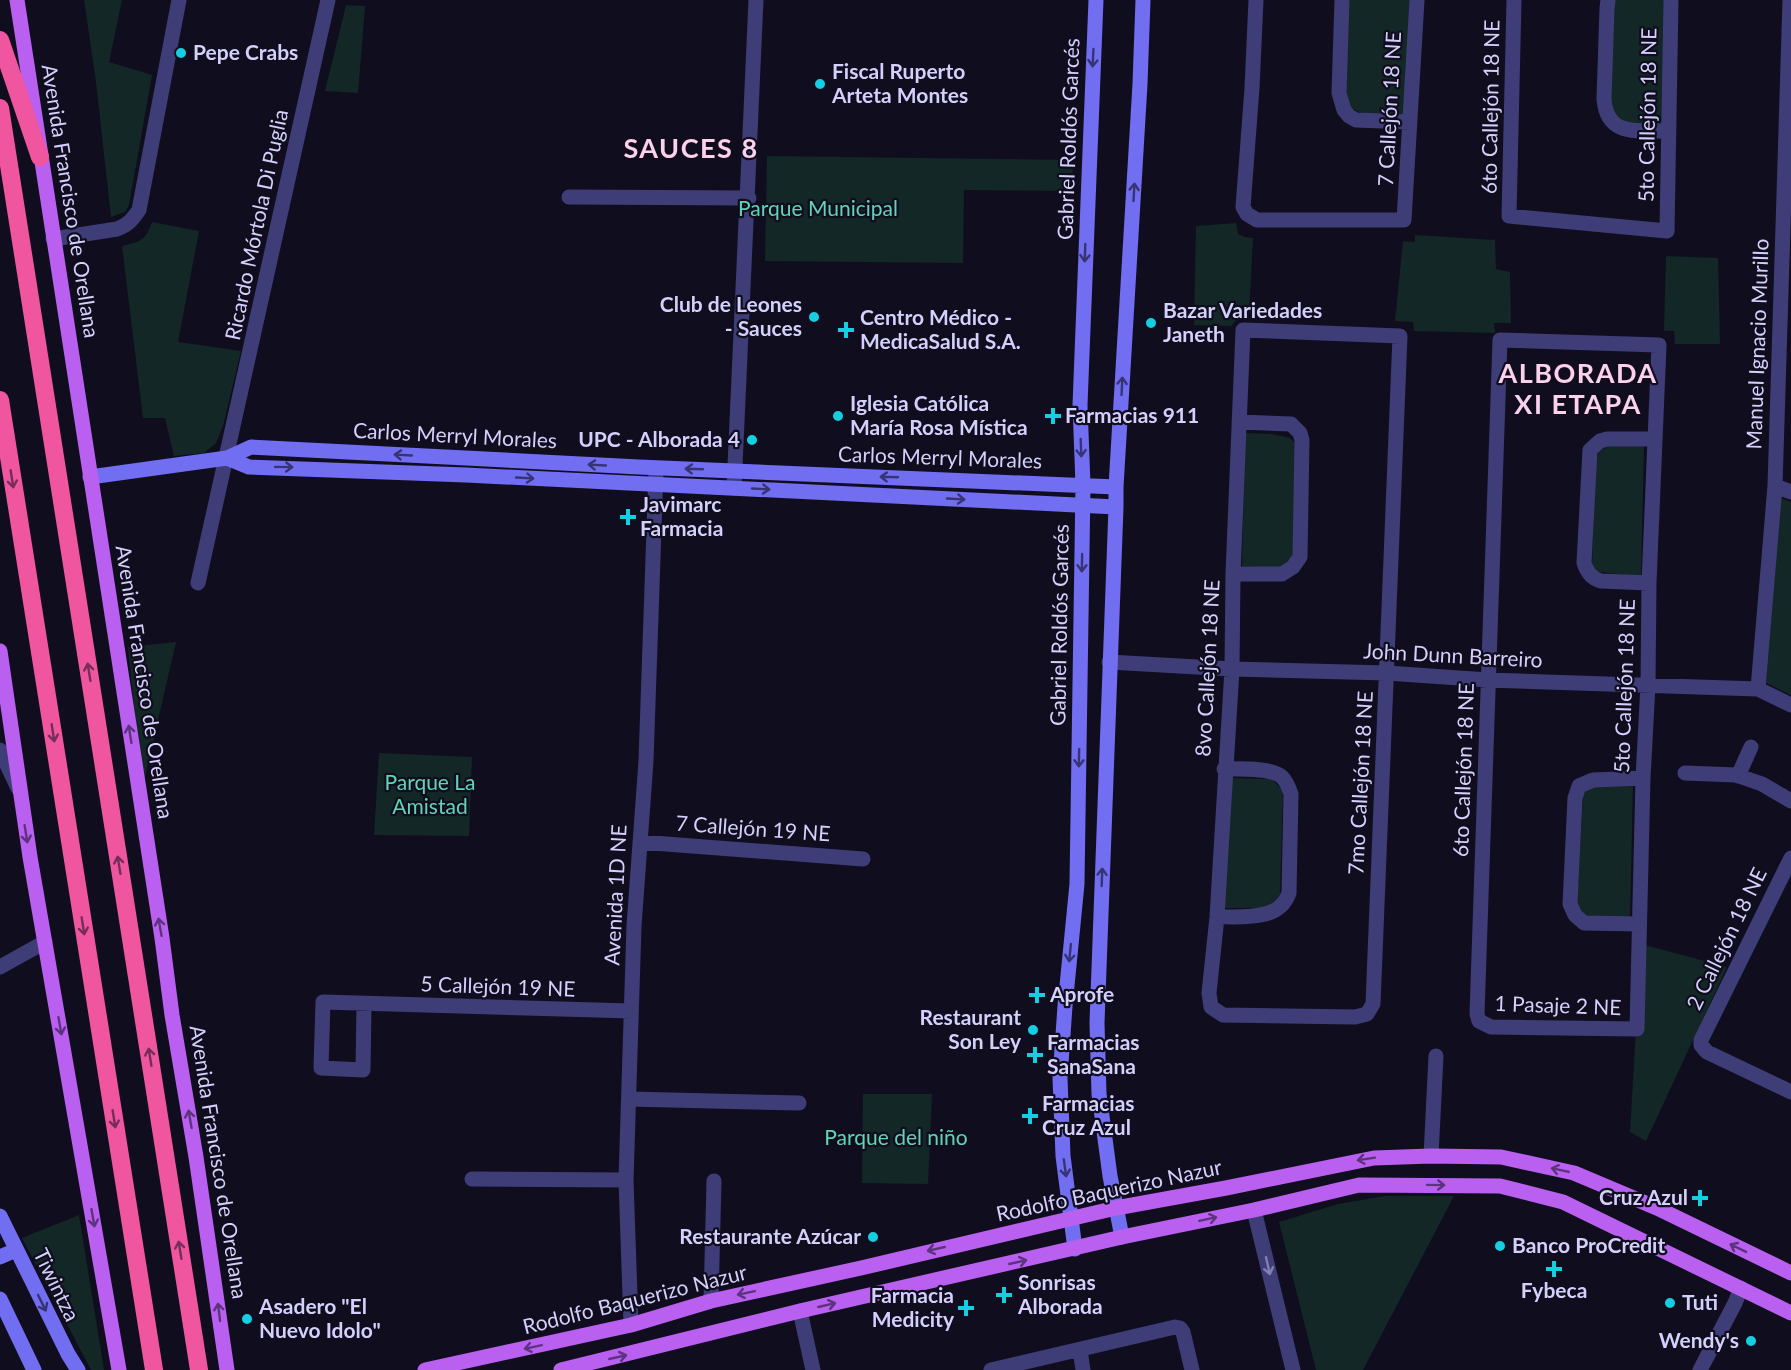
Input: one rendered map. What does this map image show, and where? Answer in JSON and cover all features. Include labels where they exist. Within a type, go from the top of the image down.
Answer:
[{"type":"highway","points":[[0,40],[40,157]]},
{"type":"highway","points":[[0,108],[199,1370]]},
{"type":"highway","points":[[0,400],[153,1370]]},
{"type":"main road","name":"Avenida Francisco de Orellana","points":[[17,0],[227,1370]]},
{"type":"main road","name":"Gabriel Roldós Garcés","points":[[1075,1249],[1063,1156],[1060,1085],[1077,884],[1083,485],[1080,405],[1096,0]]},
{"type":"main road","points":[[1122,1237],[1110,1176],[1099,1094],[1097,1023],[1116,487],[1143,0]]},
{"type":"main road","name":"Carlos Merryl Morales","points":[[90,477],[227,458],[251,447],[656,468],[1116,487]]},
{"type":"main road","name":"Carlos Merryl Morales","points":[[227,458],[249,467],[1116,507]]},
{"type":"main road","points":[[0,651],[20,792],[119,1370]]},
{"type":"main road","name":"Rodolfo Baquerizo Nazur","points":[[425,1370],[631,1325],[711,1301],[1116,1208],[1374,1158],[1501,1157],[1574,1173],[1657,1208],[1791,1273]]},
{"type":"main road","points":[[561,1370],[800,1311],[1359,1185],[1500,1186],[1563,1202],[1791,1313]]},
{"type":"main road","name":"Tiwintza","points":[[1,1220],[78,1370]]},
{"type":"main road","points":[[0,1257],[16,1250]]},
{"type":"main road","points":[[0,1299],[34,1370]]},
{"type":"main road","points":[[1773,1304],[1785,1300],[1791,1303]]},
{"type":"street","points":[[53,239],[126,226],[139,210],[179,0]]},
{"type":"street","name":"Ricardo Mórtola Di Puglia","points":[[198,583],[327,0]]},
{"type":"street","points":[[735,488],[756,0]]},
{"type":"street","name":"7 Callejón 18 NE","points":[[1256,0],[1243,207],[1246,214],[1257,220],[1404,220],[1417,0]]},
{"type":"street","points":[[1342,0],[1339,93],[1344,110],[1356,120],[1410,122]]},
{"type":"street","name":"6to Callejón 18 NE","points":[[1514,0],[1509,216],[1667,231]]},
{"type":"street","points":[[1608,0],[1604,99],[1608,118],[1622,130],[1668,131]]},
{"type":"street","name":"5to Callejón 18 NE","points":[[1667,231],[1671,0]]},
{"type":"street","name":"Manuel Ignacio Murillo","points":[[1758,689],[1784,368],[1790,0]]},
{"type":"street","points":[[568,197],[749,198]]},
{"type":"street","name":"8vo Callejón 18 NE","points":[[1211,1007],[1209,993],[1217,917],[1224,769],[1232,669],[1233,574],[1243,330],[1400,336]]},
{"type":"street","name":"7mo Callejón 18 NE","points":[[1211,1007],[1223,1015],[1355,1017],[1367,1014],[1372,1004],[1400,336]]},
{"type":"street","name":"6to Callejón 18 NE","points":[[1479,1021],[1477,1009],[1500,340]]},
{"type":"street","name":"5to Callejón 18 NE","points":[[1500,340],[1659,345],[1649,583],[1637,1029]]},
{"type":"street","points":[[1233,574],[1282,574],[1293,567],[1300,558],[1302,440],[1300,433],[1290,424],[1239,422]]},
{"type":"street","points":[[1649,583],[1594,579],[1584,563],[1588,458],[1594,445],[1607,439],[1655,439]]},
{"type":"street","name":"Avenida 1D NE","points":[[631,1325],[626,1180],[634,927],[646,761],[656,468]]},
{"type":"street","points":[[1775,486],[1791,492]]},
{"type":"street","name":"John Dunn Barreiro","points":[[1109,662],[1232,669],[1387,673],[1488,680],[1758,689],[1791,705]]},
{"type":"street","points":[[1738,776],[1751,747]]},
{"type":"street","points":[[0,750],[20,792]]},
{"type":"street","points":[[1217,917],[1262,915],[1272,912],[1280,908],[1289,893],[1291,794],[1287,783],[1280,775],[1272,771],[1224,769]]},
{"type":"street","points":[[1685,773],[1738,776],[1762,784],[1791,801]]},
{"type":"street","points":[[1639,924],[1584,922],[1575,915],[1570,904],[1575,798],[1579,786],[1593,780],[1643,778]]},
{"type":"street","name":"7 Callejón 19 NE","points":[[640,842],[863,859]]},
{"type":"street","name":"2 Callejón 18 NE","points":[[1791,858],[1701,1040],[1701,1045],[1707,1052],[1791,1092]]},
{"type":"street","points":[[0,967],[45,942]]},
{"type":"street","name":"5 Callejón 19 NE","points":[[364,1004],[363,1070],[321,1068],[322,1002],[631,1011]]},
{"type":"street","name":"1 Pasaje 2 NE","points":[[1479,1021],[1491,1027],[1637,1029]]},
{"type":"street","points":[[1431,1156],[1436,1056]]},
{"type":"street","points":[[629,1099],[799,1104]]},
{"type":"street","points":[[472,1179],[626,1180]]},
{"type":"street","points":[[711,1301],[714,1181]]},
{"type":"street","points":[[1254,1210],[1293,1370]]},
{"type":"street","points":[[1700,1370],[1741,1288]]},
{"type":"street","points":[[800,1311],[813,1370]]},
{"type":"street","points":[[992,1370],[1175,1327],[1180,1328],[1183,1332],[1192,1370]]},
{"type":"street","points":[[1080,1350],[1083,1370]]},
{"type":"green space","points":[[84,0],[122,0],[109,62],[152,75],[129,205],[125,212],[111,217],[96,82]]},
{"type":"green space","points":[[1346,0],[1410,0],[1405,115],[1361,113],[1349,107],[1345,98]]},
{"type":"green space","points":[[1614,0],[1665,0],[1664,127],[1624,124],[1608,107]]},
{"type":"green space","points":[[346,5],[365,6],[358,93],[325,91]]},
{"type":"green space","name":"Parque Municipal","points":[[767,156],[1073,160],[1072,191],[964,190],[963,263],[765,261]]},
{"type":"green space","points":[[152,222],[199,231],[178,342],[241,351],[223,426],[216,443],[204,453],[174,456],[165,418],[143,418],[122,246],[142,239]]},
{"type":"green space","points":[[1236,223],[1238,234],[1253,238],[1249,314],[1241,314],[1231,326],[1194,325],[1196,226]]},
{"type":"green space","points":[[1415,235],[1495,240],[1496,269],[1510,272],[1511,323],[1494,323],[1495,333],[1414,331],[1413,322],[1395,321],[1403,241],[1415,242]]},
{"type":"green space","points":[[1666,256],[1718,258],[1720,344],[1675,344],[1674,331],[1664,331]]},
{"type":"green space","points":[[1245,433],[1272,434],[1290,438],[1298,446],[1296,556],[1278,568],[1242,566]]},
{"type":"green space","points":[[1608,446],[1644,446],[1641,577],[1594,571],[1592,564],[1596,460],[1599,452]]},
{"type":"green space","points":[[1781,498],[1791,502],[1791,695],[1766,683]]},
{"type":"green space","points":[[176,642],[142,790],[128,647]]},
{"type":"green space","name":"Parque La Amistad","points":[[379,753],[472,757],[469,836],[374,835]]},
{"type":"green space","points":[[1230,778],[1272,779],[1283,791],[1280,895],[1263,908],[1224,908]]},
{"type":"green space","points":[[1598,784],[1633,785],[1630,919],[1591,918],[1583,914],[1577,905],[1583,794],[1587,789]]},
{"type":"green space","points":[[1641,944],[1727,967],[1646,1141],[1630,1132]]},
{"type":"green space","name":"Parque del niño","points":[[863,1094],[932,1094],[928,1184],[862,1183]]},
{"type":"green space","points":[[1385,1196],[1454,1196],[1363,1370],[1316,1370],[1279,1222],[1338,1204]]},
{"type":"green space","points":[[79,1215],[104,1370],[91,1370],[22,1238]]},
{"type":"place","name":"Pepe Crabs","points":[[181,53]]},
{"type":"place","name":"Fiscal Ruperto Arteta Montes","points":[[820,84]]},
{"type":"place","name":"Club de Leones - Sauces","points":[[814,317]]},
{"type":"place","name":"Bazar Variedades Janeth","points":[[1151,323]]},
{"type":"place","name":"Centro Médico - MedicaSalud S.A.","points":[[846,330]]},
{"type":"place","name":"Iglesia Católica María Rosa Mística","points":[[838,416]]},
{"type":"place","name":"Farmacias 911","points":[[1053,416]]},
{"type":"place","name":"UPC - Alborada 4","points":[[752,440]]},
{"type":"place","name":"Javimarc Farmacia","points":[[628,517]]},
{"type":"place","name":"Aprofe","points":[[1037,995]]},
{"type":"place","name":"Restaurant Son Ley","points":[[1033,1030]]},
{"type":"place","name":"Farmacias SanaSana","points":[[1035,1055]]},
{"type":"place","name":"Farmacias Cruz Azul","points":[[1030,1116]]},
{"type":"place","name":"Cruz Azul","points":[[1700,1198]]},
{"type":"place","name":"Restaurante Azúcar","points":[[873,1237]]},
{"type":"place","name":"Banco ProCredit","points":[[1500,1246]]},
{"type":"place","name":"Fybeca","points":[[1554,1269]]},
{"type":"place","name":"Sonrisas Alborada","points":[[1004,1295]]},
{"type":"place","name":"Tuti","points":[[1670,1303]]},
{"type":"place","name":"Farmacia Medicity","points":[[966,1308]]},
{"type":"place","name":"Asadero \"El Nuevo Idolo\"","points":[[247,1319]]},
{"type":"place","name":"Wendy's","points":[[1751,1341]]},
{"type":"district","name":"SAUCES 8","points":[[691,149]]},
{"type":"district","name":"ALBORADA XI ETAPA","points":[[1578,390]]}]
